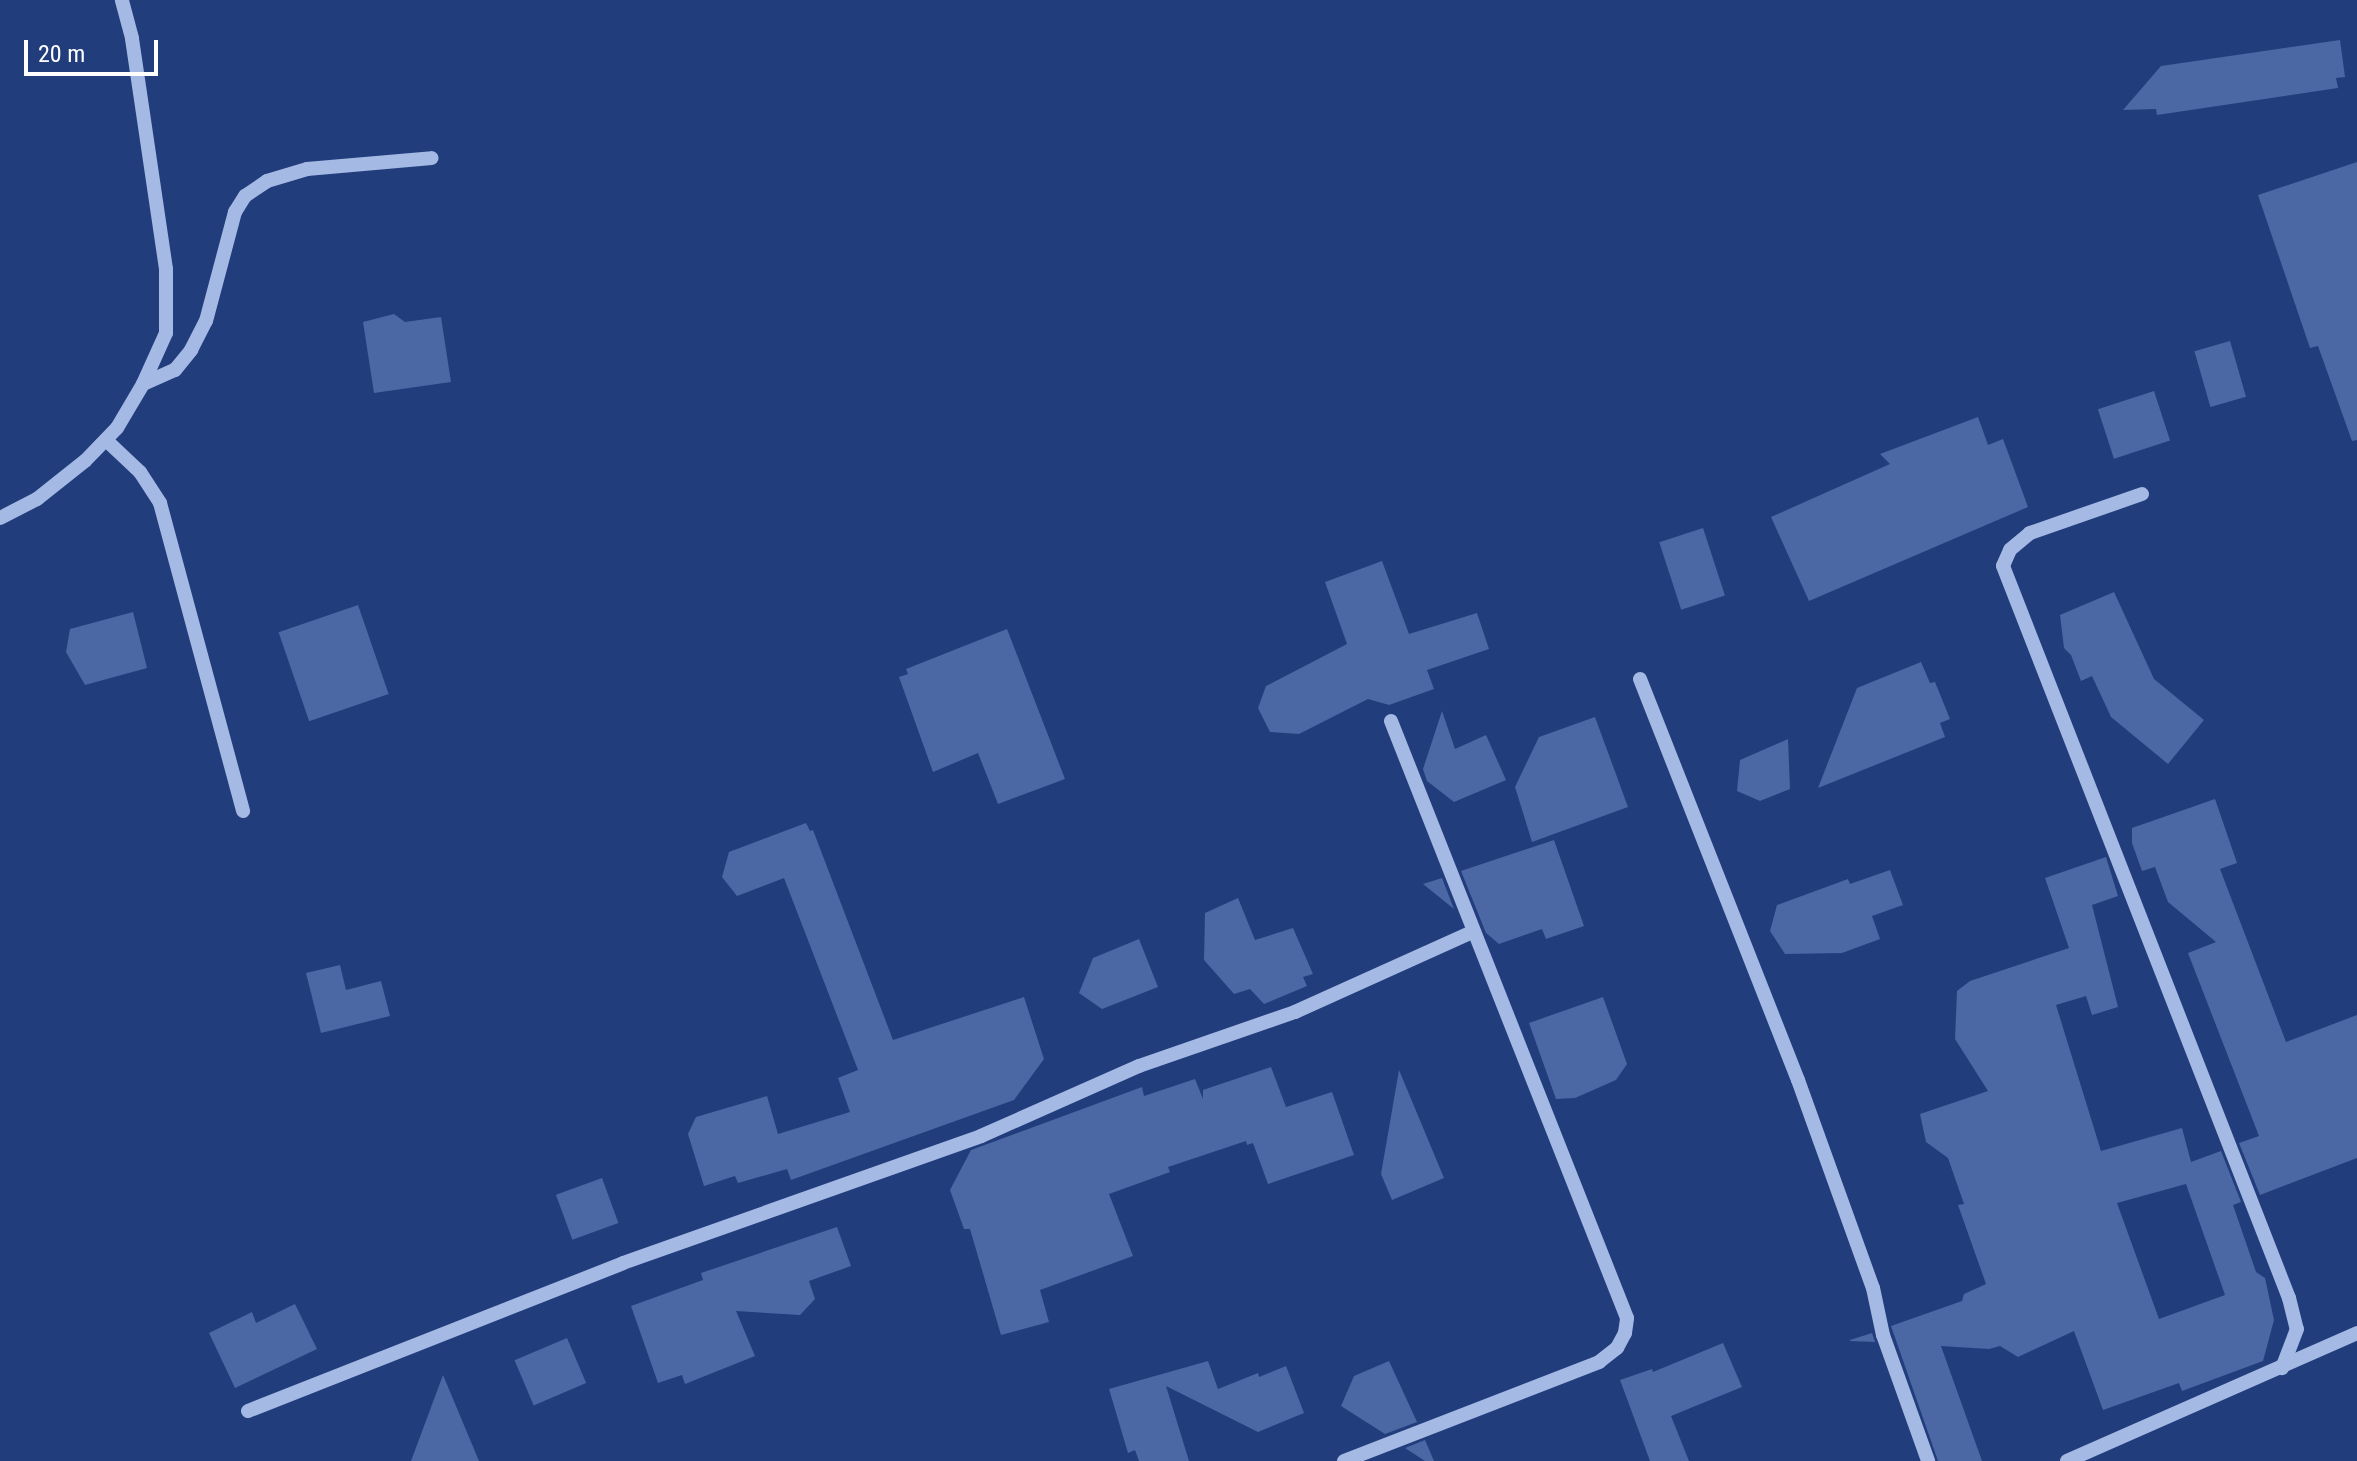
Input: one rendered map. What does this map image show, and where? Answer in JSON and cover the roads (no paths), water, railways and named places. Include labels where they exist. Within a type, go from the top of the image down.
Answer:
[{"type":"street","points":[[0,518],[37,499],[85,461],[117,428],[143,384],[166,333],[166,269],[132,38],[122,0]]},
{"type":"street","points":[[143,384],[175,370],[191,350],[206,321],[235,212],[245,196],[267,181],[307,169],[432,158]]},
{"type":"street","points":[[106,440],[140,472],[160,503],[243,811]]},
{"type":"street","points":[[2142,494],[2030,533],[2010,550],[2003,566],[2289,1298],[2297,1329],[2282,1368]]},
{"type":"street","points":[[1640,679],[1798,1080],[1873,1288],[1883,1335],[1928,1461]]},
{"type":"street","points":[[1344,1461],[1599,1362],[1617,1348],[1625,1333],[1627,1318],[1391,721]]},
{"type":"street","points":[[248,1411],[638,1257],[981,1136],[1139,1066],[1295,1012],[1474,931]]},
{"type":"street","points":[[2067,1461],[2357,1333]]}]
